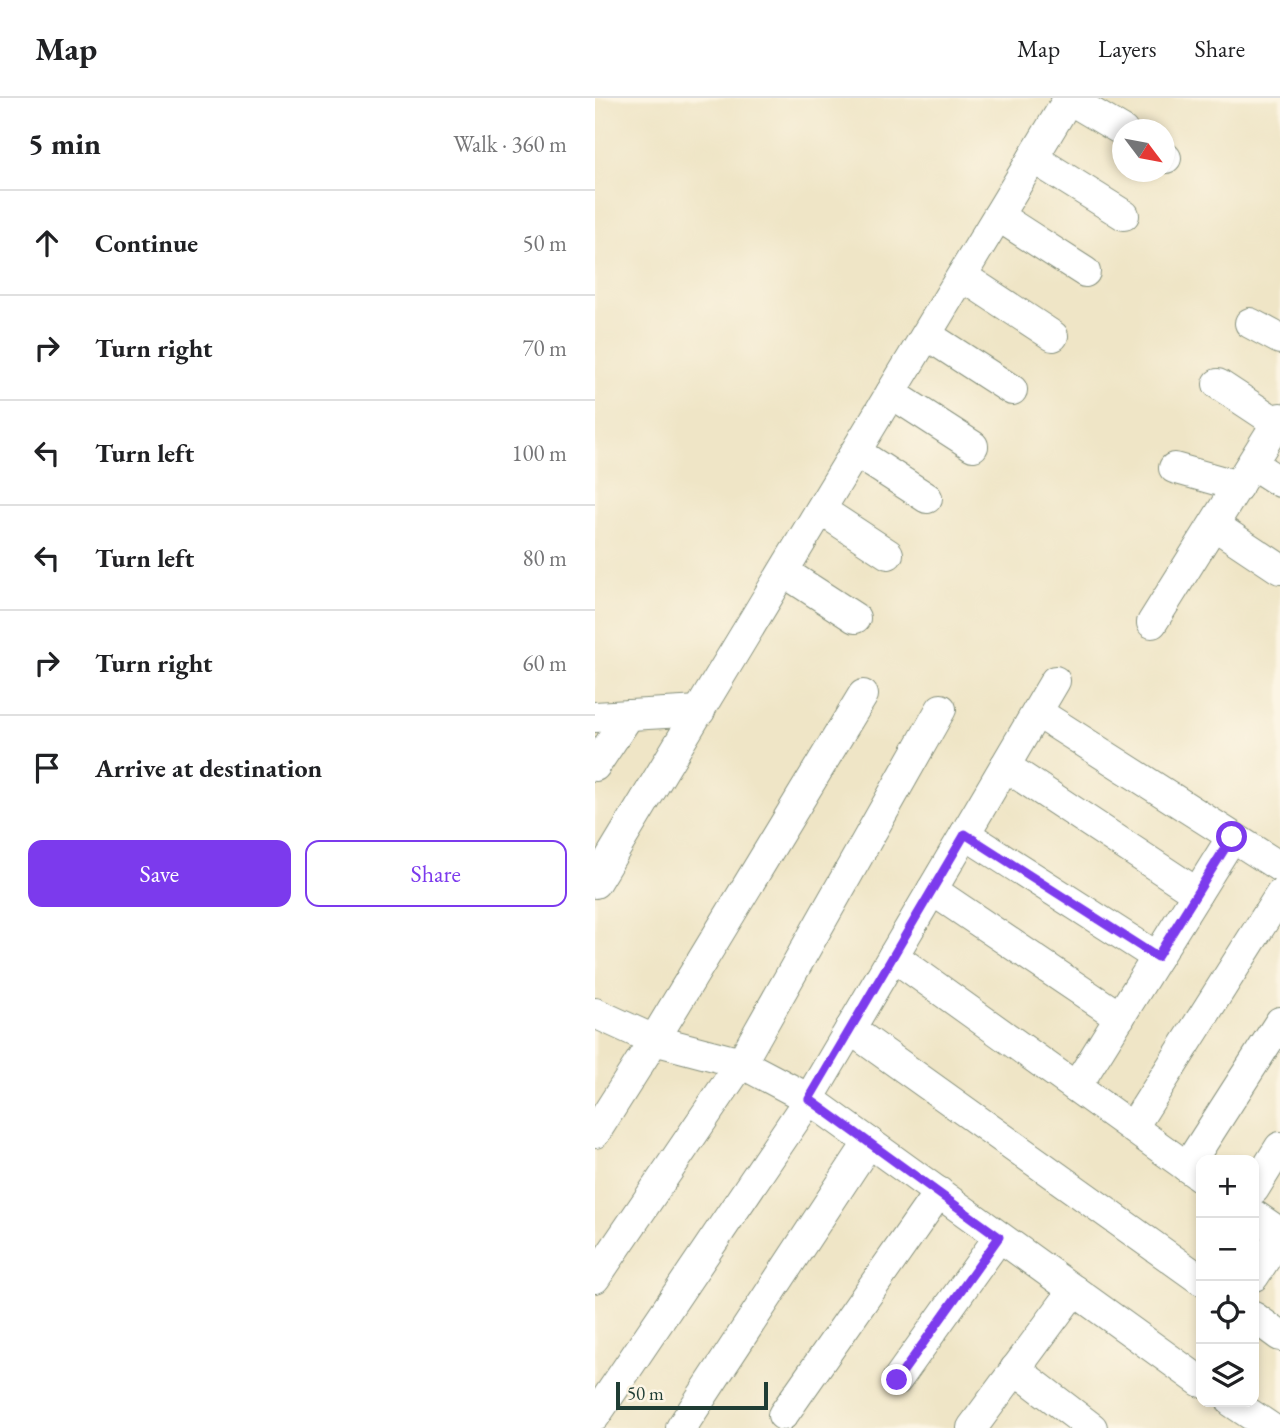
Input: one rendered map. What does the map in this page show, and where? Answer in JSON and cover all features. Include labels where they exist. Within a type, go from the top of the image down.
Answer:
[{"type":"street","points":[[595,883],[1069,98],[1112,125]]},
{"type":"street","points":[[1033,158],[1124,215]]},
{"type":"street","points":[[998,216],[1085,272]]},
{"type":"street","points":[[962,276],[1053,336]]},
{"type":"street","points":[[1250,323],[1280,339]]},
{"type":"street","points":[[927,335],[1012,390]]},
{"type":"street","points":[[1152,623],[1279,421],[1218,384]]},
{"type":"street","points":[[891,393],[973,446]]},
{"type":"street","points":[[856,452],[927,498]]},
{"type":"street","points":[[1174,468],[1245,475],[1280,482]]},
{"type":"street","points":[[821,510],[888,554]]},
{"type":"street","points":[[1214,525],[1280,569]]},
{"type":"street","points":[[784,572],[855,618]]},
{"type":"street","points":[[595,1416],[809,1099],[1055,681]]},
{"type":"street","points":[[595,717],[629,715],[711,692]]},
{"type":"street","points":[[595,1133],[863,695]]},
{"type":"street","points":[[595,1278],[741,1063],[941,709]]},
{"type":"street","points":[[1037,712],[1280,867]]},
{"type":"street","points":[[595,766],[629,715]]},
{"type":"street","points":[[1005,766],[1197,893]]},
{"type":"street","points":[[965,834],[1157,957]]},
{"type":"street","points":[[1076,1087],[1232,837]]},
{"type":"street","points":[[932,890],[1120,1017]]},
{"type":"street","points":[[1133,1127],[1280,895]]},
{"type":"street","points":[[893,956],[1194,1172],[1280,1022]]},
{"type":"street","points":[[595,1013],[654,1040],[741,1063],[809,1099],[1074,1290],[1196,1369]]},
{"type":"street","points":[[850,1029],[1196,1276]]},
{"type":"street","points":[[681,1428],[869,1142]]},
{"type":"street","points":[[1259,1181],[1280,1147]]},
{"type":"street","points":[[783,1415],[939,1192]]},
{"type":"street","points":[[1258,1218],[1280,1235],[1259,1268]]},
{"type":"street","points":[[897,1380],[999,1237]]},
{"type":"street","points":[[971,1428],[1074,1290]]},
{"type":"street","points":[[1259,1321],[1280,1336]]},
{"type":"street","points":[[1015,1369],[1092,1428]]},
{"type":"street","points":[[1240,1407],[1272,1428]]},
{"type":"route","points":[[897,1380],[999,1237],[809,1099],[965,834],[1157,957],[1232,837]]}]
